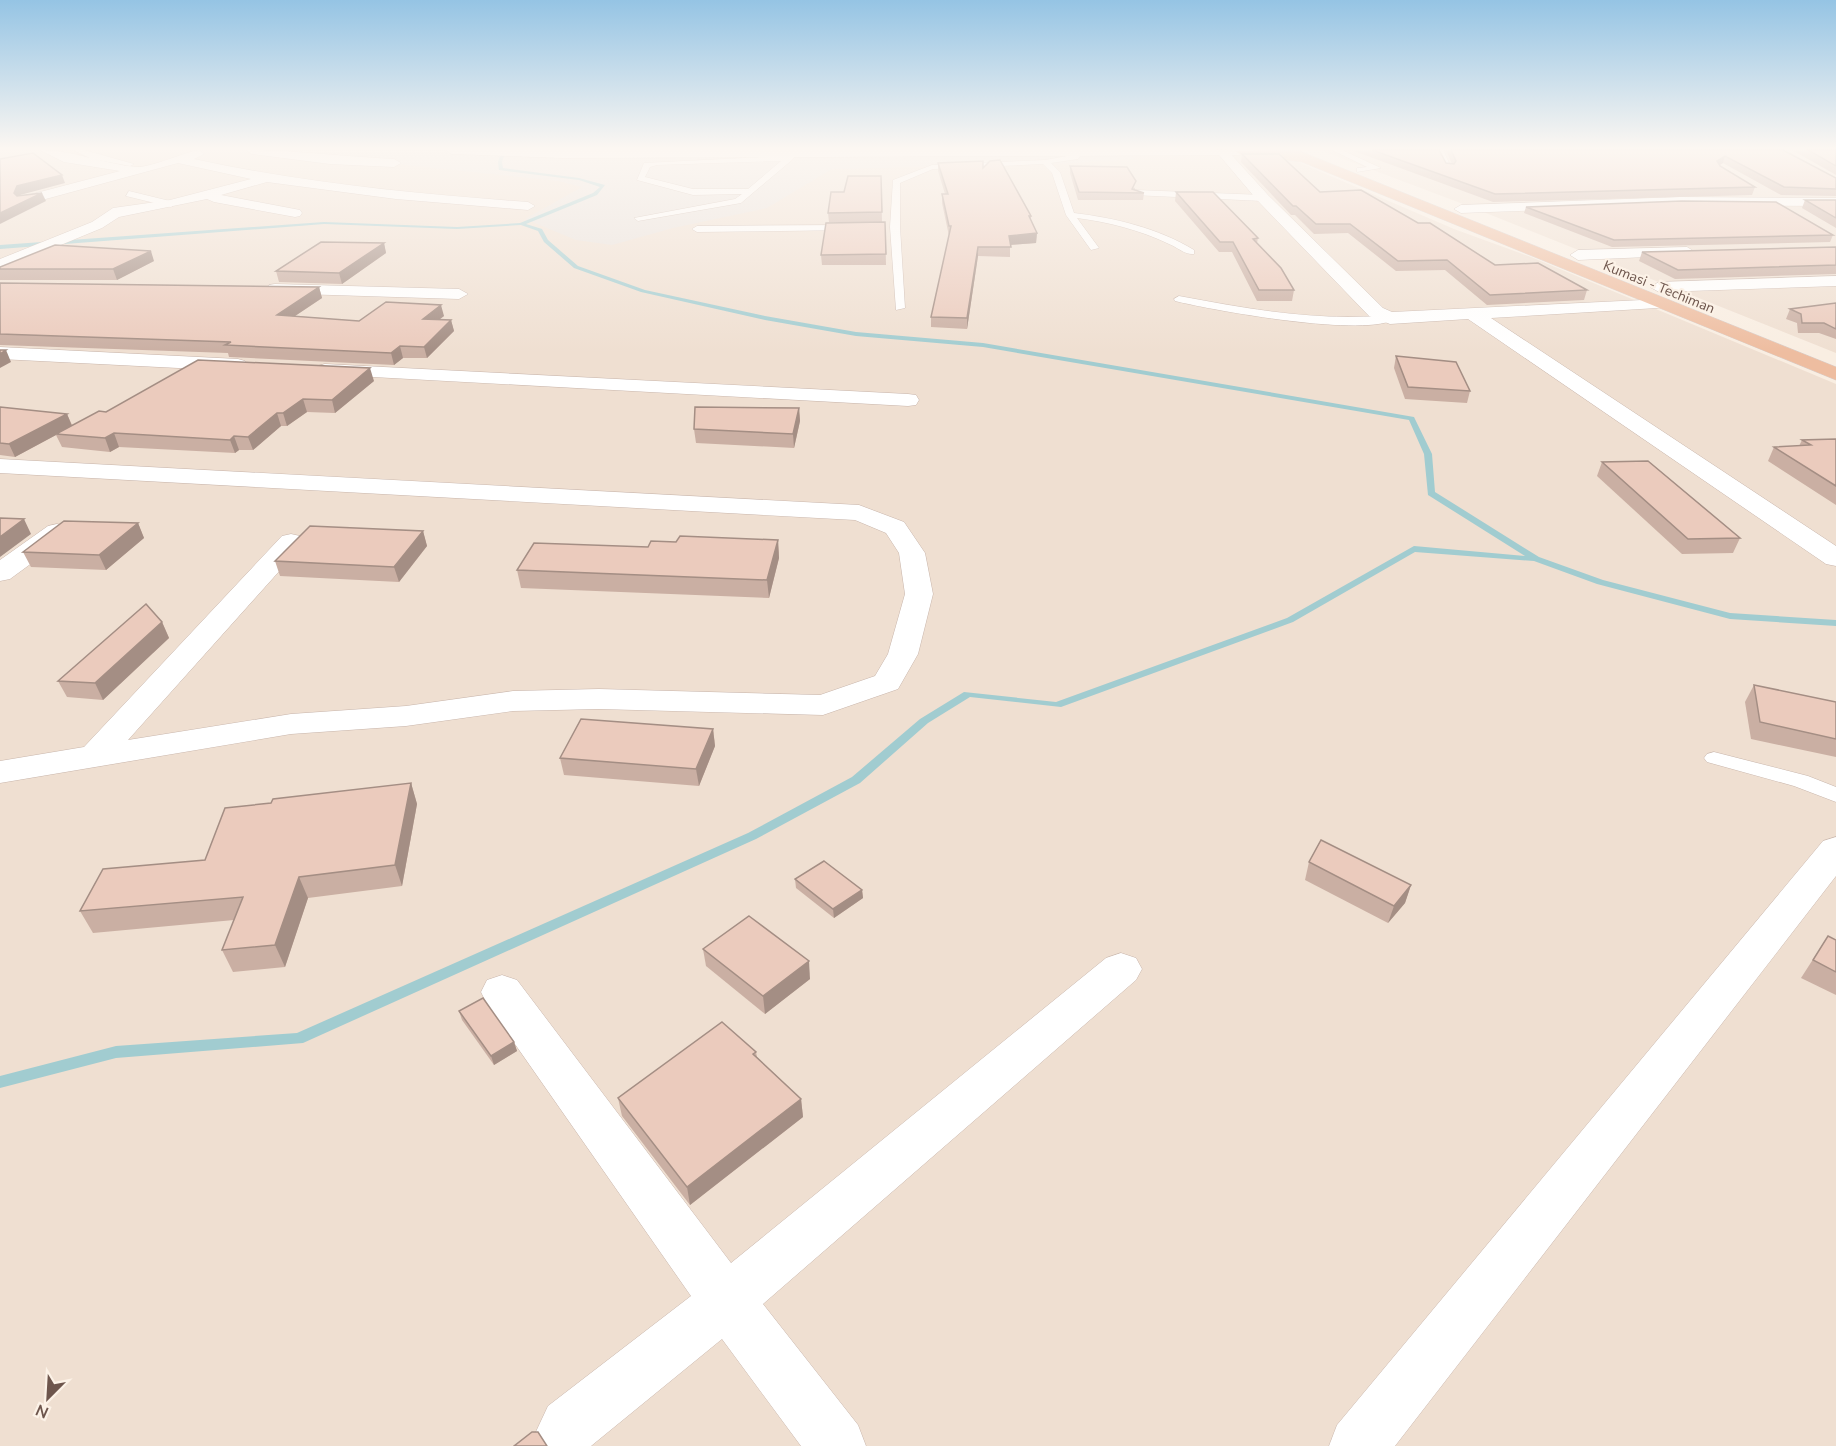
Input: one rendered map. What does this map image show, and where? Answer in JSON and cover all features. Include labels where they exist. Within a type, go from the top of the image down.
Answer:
[{"type":"highway","points":[[1464,217],[1658,295],[1836,374]]},
{"type":"highway","name":"Kumasi - Techiman","points":[[1483,217],[1578,255],[1658,295],[1836,359]]},
{"type":"street","points":[[0,265],[108,217]]},
{"type":"street","points":[[1282,217],[1376,312],[1390,318],[1473,314],[1658,295],[1836,281]]},
{"type":"street","points":[[1578,255],[1707,252]]},
{"type":"street","points":[[263,289],[459,294]]},
{"type":"street","points":[[1473,314],[1836,558]]},
{"type":"street","points":[[0,353],[263,367]]},
{"type":"street","points":[[310,369],[908,400]]},
{"type":"street","points":[[0,466],[859,513],[895,528],[912,553],[919,594],[903,654],[887,682],[823,705],[543,699],[406,716],[291,724],[97,754],[0,772]]},
{"type":"street","points":[[0,488],[29,468]]},
{"type":"street","points":[[0,573],[57,532]]},
{"type":"street","points":[[97,754],[291,542]]},
{"type":"street","points":[[1358,1446],[1836,850]]},
{"type":"street","points":[[562,1446],[562,1438],[569,1427],[727,1301],[1121,969]]},
{"type":"street","points":[[502,992],[727,1301],[837,1446]]},
{"type":"lane","points":[[895,217],[900,308]]},
{"type":"lane","points":[[1071,217],[1094,248]]},
{"type":"lane","points":[[1077,217],[1153,234],[1177,242],[1191,252]]},
{"type":"lane","points":[[884,228],[895,227]]},
{"type":"lane","points":[[697,229],[860,228]]},
{"type":"lane","points":[[1179,299],[1256,314],[1307,320],[1363,322],[1390,318]]},
{"type":"lane","points":[[1714,758],[1801,781],[1836,795]]},
{"type":"shaded area","points":[[0,217],[1427,217],[1531,257],[1836,384],[1836,1446],[0,1446]]},
{"type":"shaded area","points":[[722,217],[612,245],[576,240],[525,219]]},
{"type":"shaded area","points":[[1497,217],[1836,217],[1836,353]]},
{"type":"building","points":[[947,217],[1030,217],[1037,233],[1009,236],[1011,247],[978,247],[967,318],[931,317],[951,226],[949,226]]},
{"type":"building","points":[[1198,217],[1238,217],[1258,238],[1253,239],[1281,268],[1294,290],[1259,290],[1233,242],[1220,242]]},
{"type":"building","points":[[1309,217],[1408,217],[1418,223],[1430,223],[1495,265],[1538,263],[1587,290],[1490,295],[1447,260],[1398,261],[1350,224],[1316,224]]},
{"type":"building","points":[[1554,217],[1803,217],[1833,235],[1614,240]]},
{"type":"building","points":[[885,222],[886,254],[821,255],[826,223]]},
{"type":"building","points":[[321,242],[384,243],[339,273],[276,271]]},
{"type":"building","points":[[55,245],[151,251],[113,269],[0,269],[0,267]]},
{"type":"building","points":[[1836,247],[1836,265],[1678,270],[1642,252]]},
{"type":"building","points":[[0,283],[319,287],[277,315],[359,321],[386,302],[441,305],[423,319],[451,320],[424,347],[400,346],[391,353],[225,345],[231,342],[0,334]]},
{"type":"building","points":[[1836,303],[1836,329],[1824,323],[1802,323],[1801,314],[1790,309]]},
{"type":"building","points":[[1396,356],[1456,362],[1470,391],[1408,387]]},
{"type":"building","points":[[198,360],[370,368],[332,400],[303,399],[283,413],[277,413],[248,437],[234,436],[230,440],[114,433],[105,438],[56,434],[99,411],[106,412]]},
{"type":"building","points":[[0,407],[67,414],[9,444],[0,443]]},
{"type":"building","points":[[695,407],[799,408],[793,434],[694,429]]},
{"type":"building","points":[[1836,439],[1836,486],[1774,447],[1811,445],[1802,440]]},
{"type":"building","points":[[1648,461],[1740,538],[1688,539],[1602,462]]},
{"type":"building","points":[[0,518],[24,519],[0,537]]},
{"type":"building","points":[[64,521],[138,523],[99,555],[23,552]]},
{"type":"building","points":[[310,526],[423,531],[394,567],[275,561]]},
{"type":"building","points":[[680,536],[778,540],[767,580],[517,570],[534,543],[648,547],[651,541],[676,542]]},
{"type":"building","points":[[146,604],[162,622],[95,683],[58,681]]},
{"type":"building","points":[[1754,685],[1836,702],[1836,739],[1760,722]]},
{"type":"building","points":[[581,719],[713,729],[696,769],[560,758]]},
{"type":"building","points":[[411,783],[395,865],[299,877],[275,945],[222,950],[243,897],[80,911],[103,869],[205,860],[225,808],[271,803],[273,799]]},
{"type":"building","points":[[1321,840],[1411,885],[1394,906],[1309,862]]},
{"type":"building","points":[[824,861],[862,890],[833,909],[795,879]]},
{"type":"building","points":[[749,916],[809,961],[763,996],[703,949]]},
{"type":"building","points":[[1828,936],[1836,940],[1836,972],[1813,960]]},
{"type":"building","points":[[483,998],[514,1042],[491,1056],[459,1011]]},
{"type":"building","points":[[722,1022],[756,1052],[753,1054],[801,1099],[687,1187],[618,1098]]},
{"type":"building","points":[[532,1432],[538,1432],[547,1446],[514,1446]]},
{"type":"waterway","points":[[521,224],[537,217]]},
{"type":"waterway","points":[[0,247],[324,223],[457,228],[521,224]]},
{"type":"waterway","points":[[521,224],[540,230],[546,241],[576,267],[643,291],[765,318],[856,334],[983,345],[1412,418],[1428,454],[1431,493],[1536,559],[1600,582],[1730,616],[1836,623]]},
{"type":"waterway","points":[[0,1082],[116,1052],[298,1039],[752,836],[856,780],[924,721],[968,694],[1057,705],[1290,620],[1414,549],[1532,559]]}]
